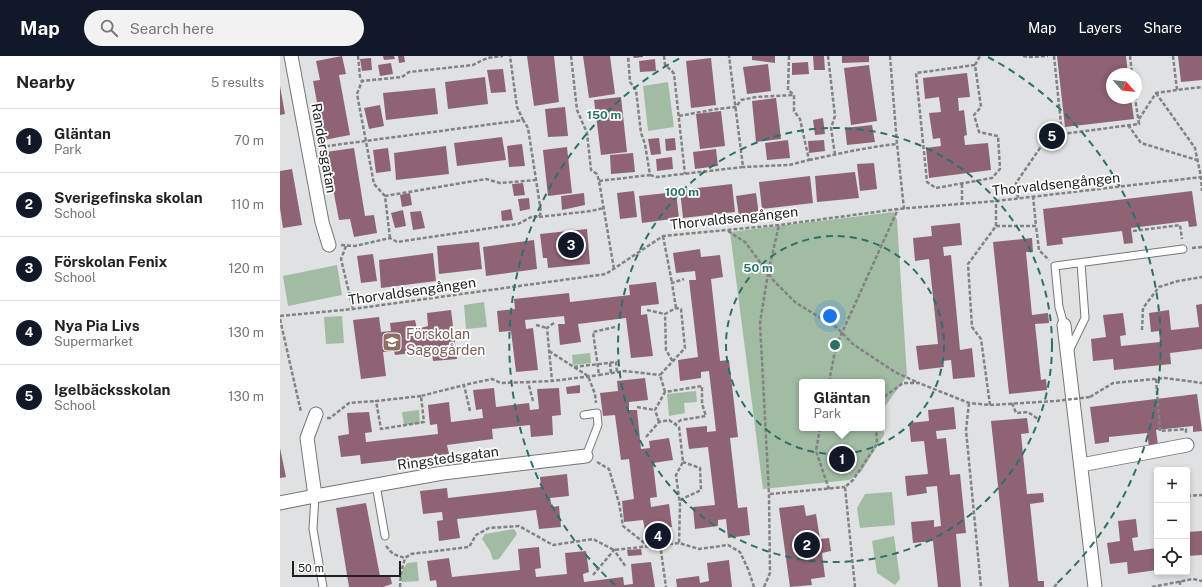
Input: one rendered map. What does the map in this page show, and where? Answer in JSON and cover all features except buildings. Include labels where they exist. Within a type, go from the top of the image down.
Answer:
[{"type":"street","name":"Randersgatan","points":[[291,56],[322,222],[329,245]]},
{"type":"street","points":[[1064,325],[1095,587]]},
{"type":"street","points":[[316,414],[307,438],[316,496]]},
{"type":"street","points":[[1081,465],[1187,441]]},
{"type":"street","name":"Ringstedsgatan","points":[[280,503],[443,473],[586,456]]},
{"type":"lane","points":[[1064,325],[1059,307],[1055,266],[1183,249]]},
{"type":"lane","points":[[1068,353],[1085,318],[1081,263]]},
{"type":"lane","points":[[584,414],[597,413],[598,425],[586,456]]},
{"type":"lane","points":[[376,485],[384,536]]},
{"type":"lane","points":[[316,496],[313,529],[323,587]]},
{"type":"path","points":[[358,56],[360,77],[362,81],[357,94],[374,184],[385,196],[390,238]]},
{"type":"path","points":[[362,81],[402,77],[409,72],[473,65],[487,58],[502,56]]},
{"type":"path","points":[[510,56],[516,107],[528,128],[541,212],[539,218]]},
{"type":"path","points":[[571,56],[577,110],[587,132],[591,170],[597,174],[599,181],[614,269]]},
{"type":"path","points":[[628,56],[630,82],[636,90],[641,133],[645,144],[650,175]]},
{"type":"path","points":[[664,56],[665,65],[674,74],[685,174]]},
{"type":"path","points":[[729,56],[743,167]]},
{"type":"path","points":[[789,56],[788,90],[794,95]]},
{"type":"path","points":[[828,56],[835,116],[831,128],[836,155]]},
{"type":"path","points":[[890,56],[904,209]]},
{"type":"path","points":[[975,65],[916,73],[927,182],[936,188],[992,178],[1000,169],[998,136],[979,132],[974,115],[980,107],[975,65],[980,56]]},
{"type":"path","points":[[1022,56],[1048,56]]},
{"type":"path","points":[[1054,56],[1062,134],[1139,124],[1136,104]]},
{"type":"path","points":[[1130,56],[1131,68]]},
{"type":"path","points":[[1173,56],[1177,90]]},
{"type":"path","points":[[1138,119],[1156,93],[1202,87]]},
{"type":"path","points":[[1156,93],[1195,148],[1201,177],[1202,191]]},
{"type":"path","points":[[679,116],[736,107],[741,100],[756,97],[794,95]]},
{"type":"path","points":[[794,95],[794,111],[800,118],[809,160]]},
{"type":"path","points":[[308,149],[523,120]]},
{"type":"path","points":[[1128,125],[1141,143],[1198,160]]},
{"type":"path","points":[[1018,198],[1016,183],[1051,132],[1061,126]]},
{"type":"path","points":[[599,181],[650,175],[656,177],[743,167],[789,165],[872,146],[897,144]]},
{"type":"path","name":"Thorvaldsengången","points":[[280,316],[353,309],[606,274],[663,236],[779,225],[898,209],[996,201],[1201,177]]},
{"type":"path","points":[[385,196],[486,179],[500,183],[536,180]]},
{"type":"path","points":[[962,184],[962,204]]},
{"type":"path","points":[[1034,196],[1039,250],[1055,266]]},
{"type":"path","points":[[990,405],[981,339],[972,327],[968,264],[996,226],[996,201]]},
{"type":"path","points":[[329,245],[355,246],[390,238],[397,242],[518,224],[533,216],[539,218],[604,208]]},
{"type":"path","points":[[830,379],[836,346],[841,333],[898,209]]},
{"type":"path","points":[[764,587],[770,573],[769,494],[760,323],[768,273],[779,225]]},
{"type":"path","points":[[1133,231],[1180,225],[1183,249]]},
{"type":"path","points":[[996,226],[1036,226]]},
{"type":"path","points":[[727,230],[745,242],[774,281],[796,303],[836,327],[854,345],[895,372],[969,403],[990,405],[1056,401],[1090,397],[1113,383],[1165,378],[1202,383]]},
{"type":"path","points":[[663,236],[676,308]]},
{"type":"path","points":[[346,246],[341,259],[353,309]]},
{"type":"path","points":[[1142,330],[1142,308],[1159,287],[1178,281],[1202,277]]},
{"type":"path","points":[[672,282],[684,279]]},
{"type":"path","points":[[647,310],[665,314],[676,308],[681,309],[685,348],[660,376]]},
{"type":"path","points":[[665,314],[666,350],[673,362]]},
{"type":"path","points":[[280,319],[302,416]]},
{"type":"path","points":[[547,328],[554,323]]},
{"type":"path","points":[[536,325],[547,328]]},
{"type":"path","points":[[599,375],[593,332],[615,327]]},
{"type":"path","points":[[547,328],[552,381]]},
{"type":"path","points":[[549,351],[588,376],[595,394],[597,413]]},
{"type":"path","points":[[573,367],[616,362],[617,372]]},
{"type":"path","points":[[610,363],[611,373]]},
{"type":"path","points":[[316,414],[330,418],[349,403],[421,396],[492,379],[501,383],[552,381],[625,371],[660,376]]},
{"type":"path","points":[[659,422],[655,410],[665,392],[660,376]]},
{"type":"path","points":[[1156,379],[1160,431],[1186,429],[1187,441]]},
{"type":"path","points":[[528,382],[533,401]]},
{"type":"path","points":[[885,396],[903,383],[919,383]]},
{"type":"path","points":[[464,385],[470,411]]},
{"type":"path","points":[[665,392],[702,386],[702,404],[706,416],[681,420],[674,424]]},
{"type":"path","points":[[376,401],[381,429],[424,422],[421,396]]},
{"type":"path","points":[[969,403],[966,430],[981,587]]},
{"type":"path","points":[[1012,403],[1016,413],[1028,412],[1038,419]]},
{"type":"path","points":[[637,408],[655,410]]},
{"type":"path","points":[[646,437],[659,422],[670,420],[679,427],[683,462],[676,475],[680,500],[679,544]]},
{"type":"path","points":[[819,431],[816,451],[829,489]]},
{"type":"path","points":[[769,494],[845,487],[853,480],[877,444],[876,431]]},
{"type":"path","points":[[586,456],[609,469],[620,503],[623,526],[647,546]]},
{"type":"path","points":[[680,500],[701,490],[700,468],[683,462]]},
{"type":"path","points":[[845,487],[855,587]]},
{"type":"path","points":[[1190,496],[1202,495]]},
{"type":"path","points":[[400,587],[401,573],[405,558],[411,554],[469,547],[476,535],[489,528],[519,526],[553,545],[593,539],[614,550],[626,567]]},
{"type":"path","points":[[384,536],[385,545],[393,554],[405,558]]},
{"type":"path","points":[[660,544],[666,587]]},
{"type":"path","points":[[593,574],[614,550],[660,544],[679,544],[699,549],[728,546],[740,552],[754,587]]},
{"type":"path","points":[[1152,587],[1193,579],[1202,581]]},
{"type":"path","points":[[1180,582],[1180,587]]},
{"type":"path","points":[[1054,587],[1057,584]]},
{"type":"green space","points":[[668,82],[674,127],[648,131],[643,86]]},
{"type":"green space","points":[[894,212],[897,220],[907,376],[885,406],[885,379],[799,379],[799,431],[884,431],[884,435],[861,472],[849,480],[763,489],[730,232]]},
{"type":"green space","points":[[337,265],[342,295],[288,306],[283,276]]},
{"type":"green space","points":[[484,302],[487,327],[466,329],[464,305]]},
{"type":"green space","points":[[342,316],[344,343],[326,344],[324,317]]},
{"type":"green space","points":[[590,353],[591,363],[573,365],[572,355]]},
{"type":"green space","points":[[696,391],[697,402],[684,403],[685,413],[669,416],[667,394]]},
{"type":"green space","points":[[419,410],[420,424],[404,425],[402,412]]},
{"type":"green space","points":[[892,492],[895,525],[860,528],[857,508],[865,494]]},
{"type":"green space","points":[[514,529],[517,534],[499,559],[493,560],[490,551],[482,539],[485,534]]},
{"type":"green space","points":[[894,536],[900,579],[895,585],[877,573],[872,541]]},
{"type":"green space","points":[[417,562],[419,581],[402,582],[401,573],[407,563]]},
{"type":"place","name":"Igelbäcksskolan","points":[[1052,136]]},
{"type":"place","name":"Förskolan Fenix","points":[[571,245]]},
{"type":"place","name":"Förskolan Sagogården","points":[[392,342]]},
{"type":"place","name":"Gläntan","points":[[842,459]]},
{"type":"place","name":"Nya Pia Livs","points":[[658,536]]},
{"type":"place","name":"Sverigefinska skolan","points":[[807,545]]}]
